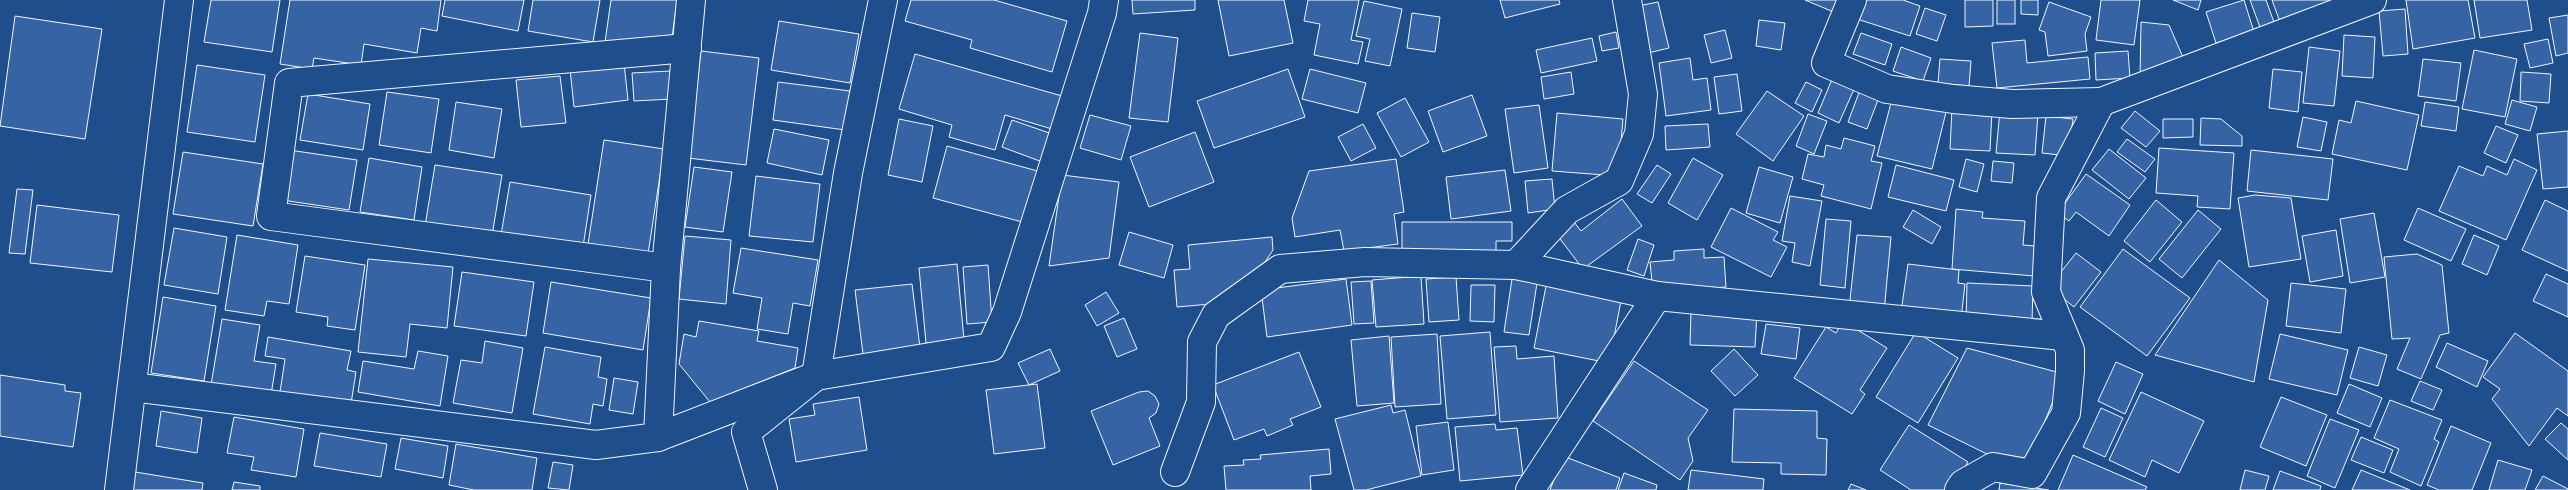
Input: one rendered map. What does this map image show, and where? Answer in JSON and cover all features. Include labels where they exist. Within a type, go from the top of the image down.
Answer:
[{"type":"street","points":[[119,490],[179,0]]},
{"type":"street","points":[[658,437],[666,268],[691,0]]},
{"type":"street","points":[[763,490],[746,432],[816,376],[848,173],[883,0]]},
{"type":"street","points":[[132,387],[596,445],[658,437],[816,376],[991,347],[1007,312],[1102,13],[1104,0]]},
{"type":"street","points":[[1516,265],[1567,210],[1619,182],[1639,134],[1643,94],[1627,0]]},
{"type":"street","points":[[1852,0],[1826,63],[1886,89],[2012,104],[2101,102],[2372,0]]},
{"type":"street","points":[[666,268],[271,216],[289,83],[687,48]]},
{"type":"street","points":[[1959,490],[1963,484],[1993,466],[2032,474],[2066,413],[2070,350],[2046,292],[2051,198],[2101,102]]},
{"type":"street","points":[[1175,472],[1201,402],[1202,342],[1216,315],[1280,269],[1365,262],[1516,265],[1657,296],[2064,336]]},
{"type":"street","points":[[1530,490],[1657,296]]},
{"type":"building","points":[[211,0],[280,0],[272,52],[204,42]]},
{"type":"building","points":[[290,0],[441,0],[437,31],[421,28],[417,53],[364,44],[361,65],[314,58],[312,69],[280,64]]},
{"type":"building","points":[[445,0],[524,0],[518,31],[442,16]]},
{"type":"building","points":[[533,0],[600,0],[593,42],[528,31]]},
{"type":"building","points":[[611,0],[677,0],[672,38],[605,42]]},
{"type":"building","points":[[911,0],[994,0],[1067,21],[1052,72],[970,48],[972,40],[905,21]]},
{"type":"building","points":[[1132,0],[1195,0],[1195,10],[1133,14]]},
{"type":"building","points":[[1218,0],[1284,0],[1293,43],[1229,56]]},
{"type":"building","points":[[1308,0],[1359,0],[1351,40],[1363,42],[1358,64],[1314,55],[1320,24],[1304,21]]},
{"type":"building","points":[[1500,0],[1559,0],[1560,4],[1505,18]]},
{"type":"building","points":[[1805,0],[1842,0],[1836,13]]},
{"type":"building","points":[[1863,0],[1903,0],[1920,6],[1910,36],[1857,19]]},
{"type":"building","points":[[1965,0],[1993,0],[1993,26],[1965,27]]},
{"type":"building","points":[[1997,0],[2015,0],[2015,24],[1997,24]]},
{"type":"building","points":[[2021,0],[2038,0],[2038,15],[2021,14]]},
{"type":"building","points":[[2101,0],[2140,0],[2134,45],[2096,40]]},
{"type":"building","points":[[2173,0],[2201,0],[2198,10]]},
{"type":"building","points":[[2244,0],[2254,32],[2216,43],[2206,12]]},
{"type":"building","points":[[2250,0],[2266,0],[2275,25],[2261,30]]},
{"type":"building","points":[[2272,0],[2341,0],[2280,22]]},
{"type":"building","points":[[2406,0],[2468,0],[2475,38],[2413,49]]},
{"type":"building","points":[[2474,0],[2527,0],[2532,30],[2480,38]]},
{"type":"building","points":[[1364,1],[1402,9],[1390,66],[1365,61],[1370,39],[1356,36]]},
{"type":"building","points":[[1658,2],[1669,48],[1648,53],[1638,6]]},
{"type":"building","points":[[2049,2],[2091,17],[2085,34],[2087,51],[2048,56],[2045,32],[2039,30]]},
{"type":"building","points":[[1925,8],[1946,15],[1937,41],[1916,34]]},
{"type":"building","points":[[2405,9],[2408,54],[2383,56],[2379,11]]},
{"type":"building","points":[[1412,13],[1440,17],[1435,52],[1407,48]]},
{"type":"building","points":[[2568,15],[2568,53],[2556,56],[2549,18]]},
{"type":"building","points":[[15,16],[102,29],[85,139],[0,126]]},
{"type":"building","points":[[1759,20],[1785,23],[1781,50],[1756,46]]},
{"type":"building","points":[[779,21],[859,34],[850,83],[771,70]]},
{"type":"building","points":[[2141,22],[2169,25],[2185,62],[2140,78]]},
{"type":"building","points":[[1725,30],[1732,58],[1711,63],[1704,35]]},
{"type":"building","points":[[1616,32],[1619,48],[1602,51],[1599,36]]},
{"type":"building","points":[[1140,33],[1178,38],[1168,122],[1129,118]]},
{"type":"building","points":[[1861,33],[1892,44],[1885,65],[1853,54]]},
{"type":"building","points":[[2344,35],[2375,37],[2373,78],[2342,76]]},
{"type":"building","points":[[1592,38],[1597,61],[1541,73],[1536,50]]},
{"type":"building","points":[[2548,39],[2553,63],[2530,68],[2524,44]]},
{"type":"building","points":[[2025,40],[2027,63],[2088,57],[2090,79],[1997,88],[1992,43]]},
{"type":"building","points":[[1901,47],[1931,58],[1923,81],[1893,71]]},
{"type":"building","points":[[2309,47],[2340,51],[2334,106],[2303,103]]},
{"type":"building","points":[[2474,50],[2517,59],[2505,117],[2462,109]]},
{"type":"building","points":[[701,51],[759,58],[746,165],[688,158]]},
{"type":"building","points":[[2128,51],[2130,78],[2096,80],[2095,53]]},
{"type":"building","points":[[915,54],[1062,96],[1052,129],[1005,115],[995,150],[949,137],[952,125],[899,109]]},
{"type":"building","points":[[1690,58],[1693,80],[1707,78],[1711,110],[1666,116],[1659,63]]},
{"type":"building","points":[[1940,59],[1971,61],[1969,86],[1938,83]]},
{"type":"building","points":[[2423,59],[2461,63],[2456,101],[2418,96]]},
{"type":"building","points":[[624,63],[628,100],[574,107],[570,69]]},
{"type":"building","points":[[197,65],[265,75],[255,142],[187,132]]},
{"type":"building","points":[[1288,69],[1305,117],[1214,148],[1197,101]]},
{"type":"building","points":[[1310,69],[1366,83],[1358,113],[1302,99]]},
{"type":"building","points":[[2273,69],[2302,72],[2298,112],[2269,108]]},
{"type":"building","points":[[670,71],[672,99],[634,101],[632,73]]},
{"type":"building","points":[[1571,72],[1574,94],[1544,99],[1541,77]]},
{"type":"building","points":[[2521,72],[2551,74],[2549,103],[2520,101]]},
{"type":"building","points":[[1737,74],[1742,111],[1719,114],[1714,77]]},
{"type":"building","points":[[560,76],[566,123],[521,127],[516,80]]},
{"type":"building","points":[[1833,77],[1855,87],[1839,123],[1818,113]]},
{"type":"building","points":[[778,82],[850,91],[845,130],[773,120]]},
{"type":"building","points":[[1806,82],[1822,90],[1812,112],[1795,103]]},
{"type":"building","points":[[1860,90],[1879,97],[1867,129],[1848,122]]},
{"type":"building","points":[[1767,91],[1804,116],[1773,161],[1736,134]]},
{"type":"building","points":[[387,92],[439,99],[431,153],[379,145]]},
{"type":"building","points":[[308,94],[370,104],[363,150],[300,140]]},
{"type":"building","points":[[1472,95],[1487,136],[1443,152],[1428,111]]},
{"type":"building","points":[[1405,98],[1429,142],[1401,157],[1377,113]]},
{"type":"building","points":[[1892,99],[1946,112],[1932,169],[1877,156]]},
{"type":"building","points":[[2512,100],[2537,107],[2530,131],[2505,124]]},
{"type":"building","points":[[2356,101],[2419,115],[2407,170],[2332,154],[2339,120],[2351,123]]},
{"type":"building","points":[[456,102],[502,109],[494,158],[449,150]]},
{"type":"building","points":[[2425,102],[2459,107],[2456,131],[2421,126]]},
{"type":"building","points":[[1539,105],[1548,168],[1514,173],[1505,109]]},
{"type":"building","points":[[1952,108],[1992,110],[1990,151],[1950,149]]},
{"type":"building","points":[[2000,110],[2038,113],[2035,155],[1996,153]]},
{"type":"building","points":[[2135,111],[2160,131],[2146,147],[2121,128]]},
{"type":"building","points":[[1557,113],[1623,119],[1618,176],[1552,171]]},
{"type":"building","points":[[1808,114],[1827,121],[1814,154],[1796,146]]},
{"type":"building","points":[[1090,115],[1131,126],[1121,160],[1080,148]]},
{"type":"building","points":[[2046,116],[2073,119],[2068,156],[2042,153]]},
{"type":"building","points":[[2303,117],[2327,122],[2321,151],[2297,147]]},
{"type":"building","points":[[2201,118],[2221,119],[2242,136],[2242,146],[2200,145]]},
{"type":"building","points":[[899,119],[933,126],[922,182],[888,175]]},
{"type":"building","points":[[2163,119],[2193,119],[2193,137],[2163,138]]},
{"type":"building","points":[[1012,120],[1055,135],[1045,163],[1002,147]]},
{"type":"building","points":[[1363,124],[1376,148],[1351,161],[1338,137]]},
{"type":"building","points":[[1708,124],[1710,147],[1666,150],[1665,126]]},
{"type":"building","points":[[2496,126],[2518,135],[2506,163],[2484,153]]},
{"type":"building","points":[[774,129],[829,140],[822,175],[767,163]]},
{"type":"building","points":[[2568,131],[2568,187],[2543,189],[2537,134]]},
{"type":"building","points":[[1195,132],[1214,182],[1149,207],[1130,157]]},
{"type":"building","points":[[1844,138],[1875,146],[1871,161],[1882,163],[1871,209],[1821,196],[1824,185],[1802,179],[1808,154],[1824,157],[1826,145],[1841,149]]},
{"type":"building","points":[[2127,139],[2155,159],[2145,172],[2117,152]]},
{"type":"building","points":[[604,140],[664,149],[648,254],[588,244]]},
{"type":"building","points":[[947,146],[1041,172],[1026,223],[933,198]]},
{"type":"building","points":[[2159,148],[2234,153],[2230,209],[2197,207],[2198,196],[2156,193]]},
{"type":"building","points":[[2109,149],[2146,178],[2129,199],[2092,170]]},
{"type":"building","points":[[289,150],[357,160],[349,210],[282,200]]},
{"type":"building","points":[[2251,150],[2333,159],[2328,200],[2247,191]]},
{"type":"building","points":[[183,152],[263,164],[253,226],[173,214]]},
{"type":"building","points":[[369,158],[422,167],[414,220],[360,212]]},
{"type":"building","points":[[1693,158],[1723,175],[1697,220],[1668,203]]},
{"type":"building","points":[[1396,159],[1404,212],[1394,214],[1398,244],[1344,251],[1340,230],[1295,237],[1292,218],[1309,171]]},
{"type":"building","points":[[1966,159],[1984,164],[1977,192],[1959,187]]},
{"type":"building","points":[[2514,159],[2537,170],[2506,240],[2439,211],[2459,166],[2483,176],[2487,166],[2507,175]]},
{"type":"building","points":[[1993,161],[2014,163],[2012,183],[1991,181]]},
{"type":"building","points":[[435,165],[502,175],[492,236],[425,226]]},
{"type":"building","points":[[1657,165],[1671,174],[1652,203],[1637,194]]},
{"type":"building","points":[[1896,165],[1954,180],[1946,211],[1888,197]]},
{"type":"building","points":[[694,167],[732,172],[723,232],[685,227]]},
{"type":"building","points":[[1759,167],[1793,177],[1780,223],[1746,213]]},
{"type":"building","points":[[1505,170],[1511,211],[1451,219],[1446,177]]},
{"type":"building","points":[[2086,174],[2130,205],[2109,236],[2076,212],[2069,221],[2058,213]]},
{"type":"building","points":[[1062,175],[1119,182],[1109,258],[1049,266]]},
{"type":"building","points":[[756,176],[820,184],[813,242],[749,236]]},
{"type":"building","points":[[1552,179],[1555,209],[1528,213],[1525,181]]},
{"type":"building","points":[[510,182],[591,195],[583,247],[501,235]]},
{"type":"building","points":[[17,189],[33,190],[25,254],[9,253]]},
{"type":"building","points":[[2255,195],[2291,198],[2301,259],[2249,267],[2238,198]]},
{"type":"building","points":[[1790,196],[1822,201],[1810,266],[1792,262],[1795,243],[1782,241]]},
{"type":"building","points":[[1622,199],[1642,226],[1583,269],[1557,235],[1574,222],[1581,231]]},
{"type":"building","points":[[2156,200],[2182,222],[2150,262],[2124,241]]},
{"type":"building","points":[[2545,200],[2568,211],[2568,271],[2522,250]]},
{"type":"building","points":[[37,205],[119,215],[112,272],[30,263]]},
{"type":"building","points":[[1731,208],[1778,232],[1773,240],[1787,247],[1771,277],[1711,247]]},
{"type":"building","points":[[2418,208],[2466,229],[2451,261],[2404,240]]},
{"type":"building","points":[[1956,209],[1983,212],[1982,218],[2025,221],[2023,245],[2036,246],[2034,276],[1952,269]]},
{"type":"building","points":[[1913,210],[1941,227],[1932,244],[1903,227]]},
{"type":"building","points":[[2198,210],[2221,229],[2182,278],[2159,259]]},
{"type":"building","points":[[2374,213],[2385,277],[2350,283],[2340,219]]},
{"type":"building","points":[[1826,219],[1851,221],[1845,288],[1820,285]]},
{"type":"building","points":[[1402,222],[1512,222],[1512,241],[1496,241],[1496,259],[1402,260]]},
{"type":"building","points":[[174,228],[227,237],[218,294],[164,285]]},
{"type":"building","points":[[2336,230],[2343,276],[2310,282],[2302,236]]},
{"type":"building","points":[[1129,232],[1173,245],[1164,278],[1119,265]]},
{"type":"building","points":[[237,235],[298,245],[289,304],[267,301],[264,316],[225,310]]},
{"type":"building","points":[[1857,235],[1891,237],[1884,312],[1849,309]]},
{"type":"building","points":[[2474,235],[2499,246],[2487,275],[2462,264]]},
{"type":"building","points":[[685,236],[731,240],[726,304],[679,299]]},
{"type":"building","points":[[1272,237],[1273,250],[1249,286],[1229,288],[1222,303],[1177,307],[1174,270],[1190,269],[1188,245]]},
{"type":"building","points":[[1638,239],[1654,245],[1644,276],[1627,270]]},
{"type":"building","points":[[741,248],[818,260],[810,306],[793,303],[788,334],[757,329],[762,298],[733,293]]},
{"type":"building","points":[[1704,249],[1704,258],[1724,257],[1726,287],[1653,292],[1650,262],[1674,260],[1674,251]]},
{"type":"building","points":[[2123,249],[2190,298],[2147,356],[2080,307]]},
{"type":"building","points":[[2076,253],[2101,272],[2074,307],[2049,287]]},
{"type":"building","points":[[2417,254],[2442,265],[2449,333],[2440,335],[2421,379],[2397,369],[2410,338],[2392,339],[2384,257]]},
{"type":"building","points":[[305,256],[365,265],[355,330],[327,326],[328,317],[296,312]]},
{"type":"building","points":[[368,259],[453,267],[447,328],[410,324],[406,357],[358,352]]},
{"type":"building","points":[[2219,260],[2268,300],[2254,382],[2155,355]]},
{"type":"building","points":[[957,264],[964,340],[926,343],[919,268]]},
{"type":"building","points":[[1908,264],[1959,270],[1958,283],[1965,284],[1961,319],[1901,312]]},
{"type":"building","points":[[988,265],[992,322],[967,324],[963,267]]},
{"type":"building","points":[[462,272],[534,282],[526,336],[454,326]]},
{"type":"building","points":[[2546,274],[2568,284],[2568,317],[2533,301]]},
{"type":"building","points":[[1421,276],[1424,324],[1376,327],[1372,280]]},
{"type":"building","points":[[1456,277],[1459,320],[1429,322],[1426,279]]},
{"type":"building","points":[[1346,279],[1352,325],[1267,337],[1261,290]]},
{"type":"building","points":[[1512,279],[1537,283],[1529,335],[1504,332]]},
{"type":"building","points":[[1371,281],[1374,323],[1354,324],[1351,282]]},
{"type":"building","points":[[551,282],[651,298],[643,350],[543,333]]},
{"type":"building","points":[[1967,283],[2033,286],[2032,322],[1966,320]]},
{"type":"building","points":[[2291,283],[2346,289],[2341,333],[2286,326]]},
{"type":"building","points":[[912,284],[920,348],[863,354],[855,290]]},
{"type":"building","points":[[1471,285],[1495,285],[1494,322],[1470,321]]},
{"type":"building","points":[[1546,286],[1621,301],[1609,363],[1534,348]]},
{"type":"building","points":[[1106,292],[1119,313],[1097,326],[1085,305]]},
{"type":"building","points":[[163,297],[216,306],[204,381],[151,373]]},
{"type":"building","points":[[1691,311],[1757,312],[1755,347],[1690,345]]},
{"type":"building","points":[[1124,318],[1137,349],[1117,357],[1104,326]]},
{"type":"building","points":[[222,319],[260,325],[254,361],[276,364],[271,395],[211,385]]},
{"type":"building","points":[[699,321],[759,331],[757,341],[798,348],[795,368],[710,402],[679,364],[684,334],[696,337]]},
{"type":"building","points":[[1843,321],[1887,348],[1860,390],[1865,394],[1852,414],[1794,378],[1826,327],[1836,333]]},
{"type":"building","points":[[1766,324],[1800,328],[1796,359],[1761,354]]},
{"type":"building","points":[[1490,332],[1496,415],[1447,419],[1440,336]]},
{"type":"building","points":[[1916,332],[1958,358],[1918,423],[1876,397]]},
{"type":"building","points":[[2515,333],[2568,371],[2568,416],[2557,408],[2529,446],[2492,399],[2500,389],[2483,377]]},
{"type":"building","points":[[1437,334],[1441,404],[1395,407],[1391,337]]},
{"type":"building","points":[[2280,334],[2348,350],[2337,395],[2269,379]]},
{"type":"building","points":[[1389,336],[1394,403],[1357,406],[1351,340]]},
{"type":"building","points":[[268,337],[351,351],[347,370],[356,372],[351,404],[280,392],[285,359],[265,356]]},
{"type":"building","points":[[485,341],[523,348],[512,413],[453,403],[461,360],[482,363]]},
{"type":"building","points":[[2447,343],[2488,361],[2477,387],[2436,367]]},
{"type":"building","points":[[1516,346],[1517,359],[1554,356],[1558,418],[1500,422],[1494,347]]},
{"type":"building","points":[[545,347],[601,357],[598,377],[607,379],[603,406],[593,404],[590,424],[533,414]]},
{"type":"building","points":[[2359,347],[2387,355],[2378,386],[2350,378]]},
{"type":"building","points":[[1967,348],[2064,374],[2030,458],[1993,457],[1928,425]]},
{"type":"building","points":[[1050,349],[1060,371],[1029,385],[1018,363]]},
{"type":"building","points":[[1734,349],[1758,375],[1735,396],[1711,371]]},
{"type":"building","points":[[418,351],[448,356],[440,406],[358,392],[363,361],[414,369]]},
{"type":"building","points":[[1299,352],[1321,407],[1290,419],[1293,425],[1267,436],[1264,429],[1234,440],[1213,385]]},
{"type":"building","points":[[1634,361],[1708,410],[1688,438],[1693,461],[1680,480],[1593,421]]},
{"type":"building","points":[[2116,362],[2143,374],[2125,414],[2098,401]]},
{"type":"building","points":[[0,375],[65,385],[65,391],[81,393],[73,447],[0,436]]},
{"type":"building","points":[[614,378],[638,382],[633,414],[609,410]]},
{"type":"building","points":[[2420,381],[2442,390],[2433,410],[2411,401]]},
{"type":"building","points":[[1037,384],[1045,448],[994,454],[986,390]]},
{"type":"building","points":[[2349,384],[2382,398],[2370,427],[2337,413]]},
{"type":"building","points":[[1148,391],[1155,396],[1159,404],[1156,413],[1149,418],[1160,446],[1113,465],[1091,411],[1139,392]]},
{"type":"building","points":[[2141,392],[2204,421],[2179,473],[2152,460],[2145,477],[2109,460]]},
{"type":"building","points":[[859,397],[867,450],[796,462],[789,419],[815,415],[813,404]]},
{"type":"building","points":[[2281,397],[2327,415],[2306,466],[2260,447]]},
{"type":"building","points":[[2390,400],[2442,420],[2434,439],[2439,442],[2421,486],[2390,472],[2399,449],[2374,438]]},
{"type":"building","points":[[1391,405],[1393,413],[1405,410],[1421,476],[1366,490],[1354,490],[1335,419]]},
{"type":"building","points":[[2101,408],[2123,418],[2105,457],[2083,447]]},
{"type":"building","points":[[1734,409],[1817,411],[1817,438],[1827,439],[1826,475],[1781,474],[1781,463],[1732,462]]},
{"type":"building","points":[[161,411],[202,418],[197,453],[156,446]]},
{"type":"building","points":[[234,417],[304,429],[296,477],[251,470],[254,457],[227,453]]},
{"type":"building","points":[[2330,419],[2359,430],[2335,488],[2307,476]]},
{"type":"building","points":[[1448,422],[1454,470],[1422,475],[1416,426]]},
{"type":"building","points":[[2561,423],[2568,429],[2568,460],[2545,439]]},
{"type":"building","points":[[1495,424],[1496,430],[1517,428],[1523,475],[1460,481],[1455,427]]},
{"type":"building","points":[[1909,425],[1968,462],[1951,490],[1911,490],[1880,470]]},
{"type":"building","points":[[2451,426],[2491,443],[2472,490],[2439,490],[2427,485]]},
{"type":"building","points":[[320,433],[387,444],[381,477],[314,466]]},
{"type":"building","points":[[2361,437],[2393,450],[2384,473],[2351,460]]},
{"type":"building","points":[[401,438],[448,446],[443,478],[395,469]]},
{"type":"building","points":[[456,444],[537,458],[532,490],[474,490],[449,485]]},
{"type":"building","points":[[1329,449],[1331,474],[1310,476],[1311,490],[1226,490],[1224,466],[1244,465],[1243,460],[1261,459],[1260,455]]},
{"type":"building","points":[[2073,455],[2147,487],[2145,490],[2058,490]]},
{"type":"building","points":[[1563,456],[1620,478],[1616,490],[1550,490]]},
{"type":"building","points":[[2498,460],[2532,470],[2525,490],[2489,490]]},
{"type":"building","points":[[553,462],[573,465],[569,490],[548,488]]},
{"type":"building","points":[[1691,470],[1764,479],[1763,490],[1688,490]]},
{"type":"building","points":[[2245,470],[2269,476],[2265,490],[2240,490]]},
{"type":"building","points":[[2361,470],[2410,490],[2352,490]]},
{"type":"building","points":[[2280,471],[2321,486],[2320,490],[2273,490]]},
{"type":"building","points":[[135,472],[203,483],[202,490],[132,490]]},
{"type":"building","points":[[1624,473],[1657,485],[1656,490],[1618,490]]},
{"type":"building","points":[[2543,476],[2568,489],[2568,490],[2535,490]]},
{"type":"building","points":[[234,482],[260,486],[260,490],[232,490]]},
{"type":"building","points":[[2000,483],[2049,490],[1999,490]]},
{"type":"building","points":[[1851,484],[1866,490],[1848,490]]}]
